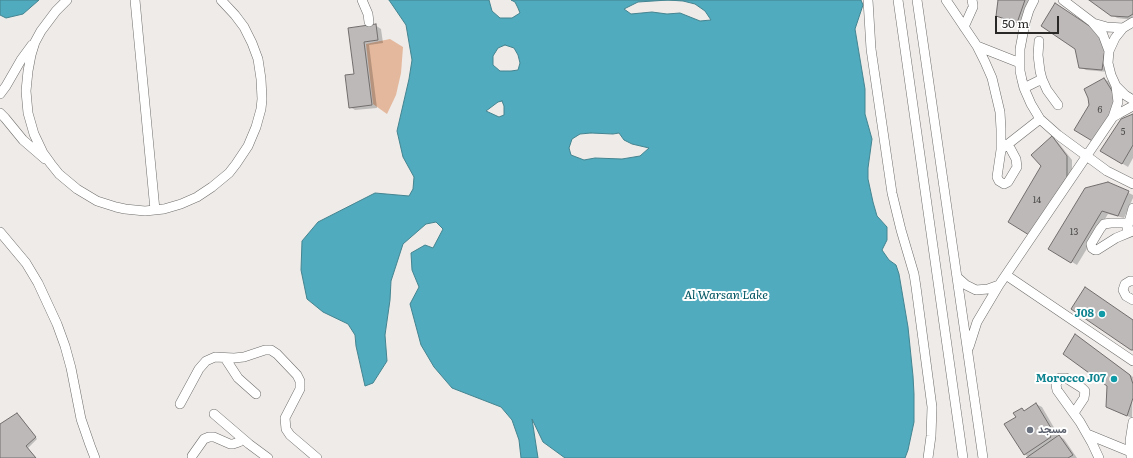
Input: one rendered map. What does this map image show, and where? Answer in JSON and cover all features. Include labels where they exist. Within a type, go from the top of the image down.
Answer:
[{"type":"street","points":[[0,94],[48,20],[67,0]]},
{"type":"street","points":[[135,0],[155,210]]},
{"type":"street","points":[[35,42],[28,71],[28,113],[34,134],[43,153],[51,164],[72,186],[97,200],[116,207],[145,211],[172,207],[189,201],[205,192],[229,173],[248,146],[260,114],[262,99],[258,59],[244,28],[235,14],[221,0]]},
{"type":"street","points":[[362,0],[368,14],[369,22]]},
{"type":"street","points":[[868,0],[872,56],[892,193],[914,274],[932,407],[931,436],[928,458]]},
{"type":"street","points":[[898,0],[963,458]]},
{"type":"street","points":[[917,0],[983,458]]},
{"type":"street","points":[[946,0],[977,46],[992,78],[1000,112],[1005,147],[1040,119]]},
{"type":"street","points":[[964,27],[973,7],[972,0]]},
{"type":"street","points":[[1034,0],[1029,10],[1020,49],[1020,71],[1024,88],[1031,104],[1040,119],[1058,135],[1107,171],[1133,184]]},
{"type":"street","points":[[1063,0],[1092,22],[1103,36],[1109,51]]},
{"type":"street","points":[[1092,22],[1107,27],[1123,28]]},
{"type":"street","points":[[968,351],[977,322],[999,285],[1113,117],[1118,102],[1116,86],[1109,69],[1109,51],[1114,38],[1123,28],[1133,22]]},
{"type":"street","points":[[1039,41],[1038,55],[1042,79],[1047,90],[1058,106]]},
{"type":"street","points":[[977,46],[1020,63]]},
{"type":"street","points":[[1024,88],[1042,79]]},
{"type":"street","points":[[1116,86],[1125,95],[1133,100]]},
{"type":"street","points":[[1113,117],[1133,106]]},
{"type":"street","points":[[0,113],[23,140],[51,164]]},
{"type":"street","points":[[1129,229],[1133,208]]},
{"type":"street","points":[[0,232],[26,263],[41,289],[57,324],[71,368],[81,419],[95,458]]},
{"type":"street","points":[[1006,275],[1133,361]]},
{"type":"street","points":[[957,277],[966,285],[976,290],[988,289],[999,285]]},
{"type":"street","points":[[1133,282],[1130,281],[1124,284],[1123,290],[1126,296],[1133,300]]},
{"type":"street","points":[[180,404],[202,364],[210,358],[244,357],[265,350],[271,350],[277,354],[297,375],[300,381],[300,389],[286,414],[285,425],[290,435],[317,458]]},
{"type":"street","points":[[225,358],[238,378],[256,394]]},
{"type":"street","points":[[1074,413],[1099,458]]},
{"type":"street","points":[[214,414],[242,438],[254,454],[268,458]]},
{"type":"street","points":[[1087,434],[1131,455],[1130,441],[1133,422]]},
{"type":"street","points":[[192,456],[204,439],[209,437],[214,437],[230,444],[238,442],[242,438]]},
{"type":"shaded area","points":[[390,39],[403,47],[401,73],[396,95],[387,114],[373,104],[366,44]]},
{"type":"water","points":[[0,0],[39,0],[23,14],[6,18],[0,15]]},
{"type":"water","name":"Al Warsan Lake","points":[[389,0],[489,0],[492,11],[500,18],[512,18],[520,13],[515,2],[511,0],[668,0],[861,0],[863,5],[855,29],[865,89],[865,114],[872,139],[868,179],[877,216],[887,227],[887,240],[882,250],[889,260],[896,265],[899,274],[908,327],[913,376],[914,422],[905,458],[565,458],[543,442],[532,419],[538,458],[521,458],[519,440],[512,420],[501,407],[452,388],[434,367],[421,345],[410,304],[419,287],[412,270],[411,253],[425,245],[433,248],[443,229],[436,222],[426,224],[403,244],[391,281],[385,335],[387,361],[373,383],[365,386],[355,335],[348,324],[323,312],[307,299],[301,270],[302,241],[318,222],[375,193],[409,196],[413,189],[414,177],[403,157],[397,131],[412,60],[406,25]],"holes":[[[668,0],[683,1],[695,4],[705,11],[711,20],[700,21],[680,13],[667,14],[652,12],[631,14],[624,9],[638,2]],[[505,45],[514,48],[520,63],[518,70],[500,71],[493,65],[493,56],[498,48]],[[502,101],[504,106],[504,115],[499,117],[486,111],[498,102]],[[619,133],[624,140],[632,144],[649,148],[640,156],[622,159],[595,158],[584,160],[571,155],[569,148],[572,139],[580,134]]]},
{"type":"building","points":[[998,0],[1025,0],[1017,23],[996,16]]},
{"type":"building","points":[[1089,0],[1133,0],[1133,14],[1128,17],[1111,16]]},
{"type":"building","points":[[1055,3],[1097,31],[1105,49],[1102,70],[1079,68],[1075,49],[1041,26]]},
{"type":"building","points":[[376,24],[378,40],[364,42],[372,105],[349,108],[345,75],[354,74],[348,28]]},
{"type":"building","points":[[1104,78],[1114,94],[1113,115],[1094,142],[1074,130],[1089,105],[1084,89]]},
{"type":"building","points":[[1133,114],[1133,145],[1122,164],[1100,151],[1121,119]]},
{"type":"building","points":[[1052,136],[1067,156],[1067,177],[1029,235],[1008,222],[1041,166],[1031,155]]},
{"type":"building","points":[[1108,182],[1129,191],[1118,216],[1102,211],[1071,263],[1048,249],[1085,188]]},
{"type":"building","name":"J08","points":[[1085,287],[1133,320],[1133,350],[1071,309]]},
{"type":"building","name":"Morocco J07","points":[[1075,334],[1130,375],[1133,384],[1133,398],[1127,416],[1106,407],[1107,386],[1063,354]]},
{"type":"building","name":"مسجد","points":[[1036,403],[1051,428],[1050,429],[1052,432],[1049,434],[1051,437],[1024,455],[1004,424],[1016,417],[1013,413],[1022,408],[1024,411]]},
{"type":"building","points":[[17,413],[36,437],[26,446],[36,458],[0,458],[0,424]]},
{"type":"building","points":[[1059,435],[1073,455],[1068,458],[1026,458]]},
{"type":"place","name":"J08","points":[[1102,314]]},
{"type":"place","name":"Morocco J07","points":[[1114,379]]},
{"type":"place","name":"مسجد","points":[[1030,430]]}]
